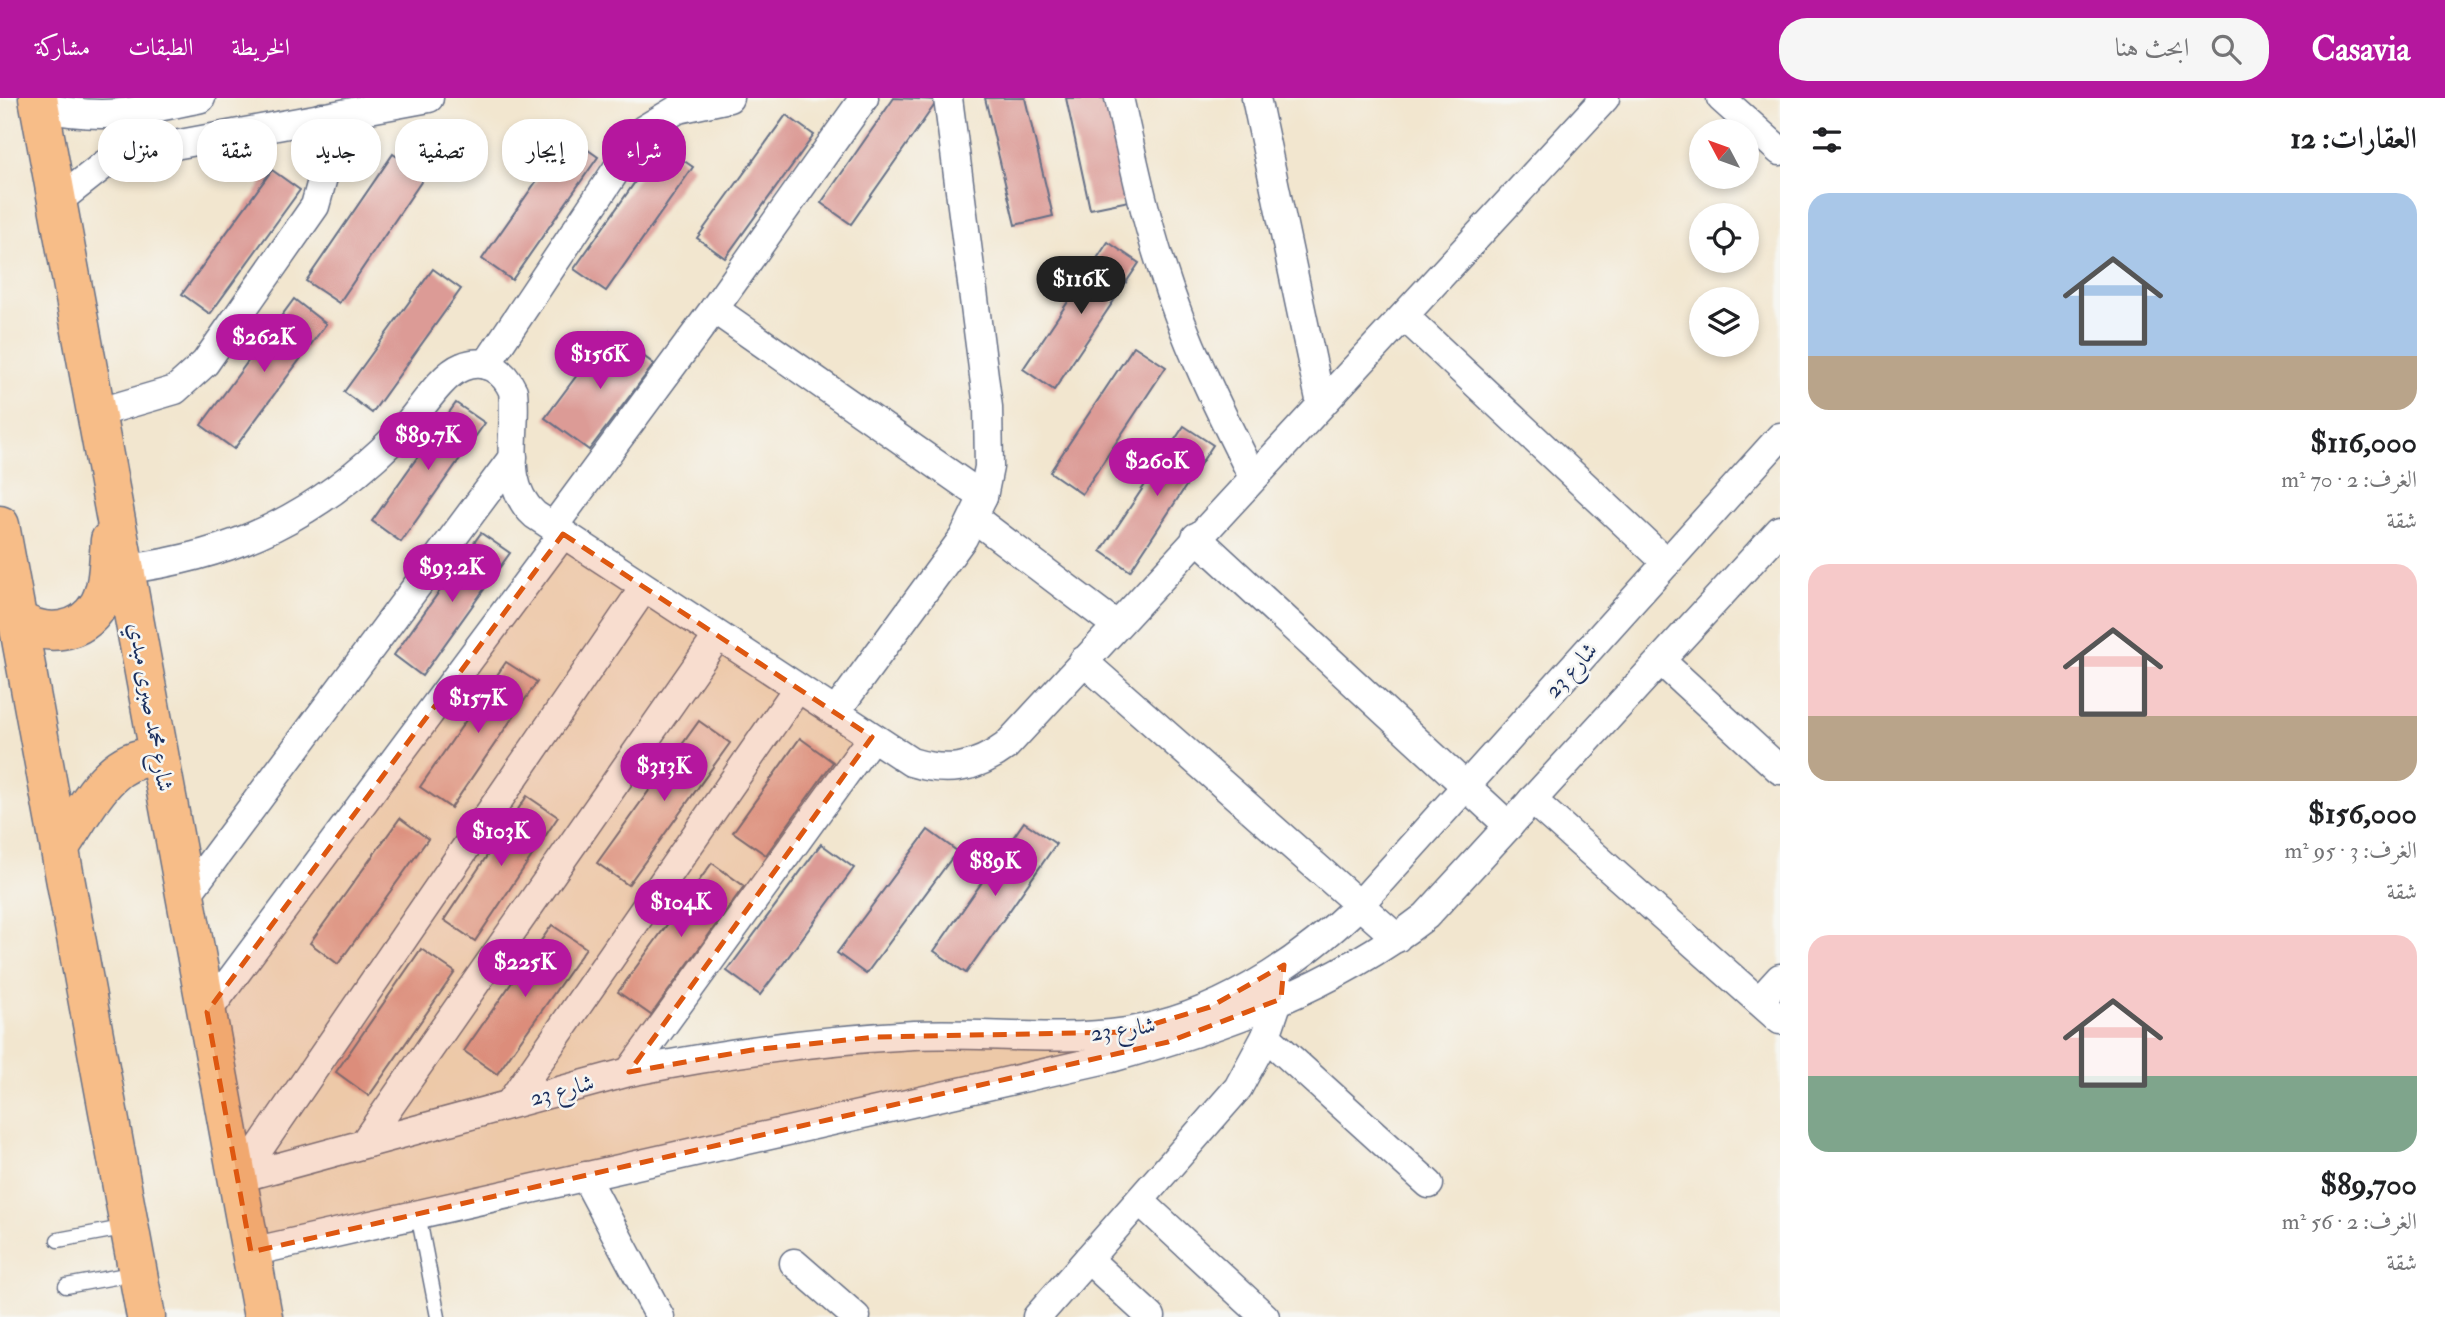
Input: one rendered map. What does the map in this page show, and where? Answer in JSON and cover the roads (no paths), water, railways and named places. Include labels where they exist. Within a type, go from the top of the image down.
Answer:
[{"type":"main road","name":"شارع محمد صبرى مبدي","points":[[39,102],[127,569],[159,758],[240,1178],[263,1317]]},
{"type":"main road","points":[[18,621],[33,629],[52,632],[70,629],[86,619],[99,604],[105,587],[114,504]]},
{"type":"main road","points":[[0,525],[146,1317]]},
{"type":"main road","points":[[60,847],[117,769],[131,760],[159,758]]},
{"type":"street","points":[[39,102],[97,116],[124,115],[201,98]]},
{"type":"street","points":[[58,201],[105,164],[131,153],[429,98]]},
{"type":"street","points":[[486,365],[643,130],[653,121],[678,109],[729,98]]},
{"type":"street","points":[[207,1012],[558,530],[863,98]]},
{"type":"street","points":[[835,713],[963,538],[978,508],[989,467],[991,437],[948,98]]},
{"type":"street","points":[[1119,98],[1140,192],[1161,266],[1192,350],[1253,477]]},
{"type":"street","points":[[1256,98],[1321,404]]},
{"type":"street","points":[[127,569],[171,563],[214,552],[257,537],[297,517],[334,493],[369,464],[401,433],[450,375],[460,367],[486,365],[508,379],[513,391],[516,493],[524,505],[717,637],[911,762],[930,768],[971,766],[1006,746],[1196,537],[1405,316],[1605,98]]},
{"type":"street","points":[[1721,98],[1780,151]]},
{"type":"street","points":[[97,413],[175,390],[205,363],[315,206],[326,170],[322,117]]},
{"type":"street","points":[[714,309],[978,508],[1116,625]]},
{"type":"street","points":[[1405,316],[1667,563]]},
{"type":"street","name":"شارع 23","points":[[240,1178],[629,1072],[752,1050],[875,1037],[999,1034],[1083,1036],[1127,1032],[1170,1022],[1210,1007],[1284,965],[1331,933],[1360,904],[1780,437]]},
{"type":"street","points":[[186,896],[513,457]]},
{"type":"street","name":"شارع 23","points":[[251,1252],[1111,1058],[1214,1027],[1347,970],[1397,939],[1426,916],[1780,530]]},
{"type":"street","points":[[1196,537],[1509,826]]},
{"type":"street","points":[[240,1178],[644,588]]},
{"type":"street","points":[[365,1143],[717,637]]},
{"type":"street","points":[[1083,661],[1397,939]]},
{"type":"street","points":[[1661,661],[1780,770]]},
{"type":"street","points":[[510,1103],[797,689]]},
{"type":"street","points":[[629,1072],[872,737]]},
{"type":"street","points":[[1532,800],[1780,1020]]},
{"type":"street","points":[[1037,1317],[1141,1202],[1238,1088],[1266,1036],[1280,999],[1284,965]]},
{"type":"street","points":[[1759,1001],[1780,978]]},
{"type":"street","points":[[1266,1036],[1429,1184]]},
{"type":"street","points":[[585,1176],[660,1317]]},
{"type":"street","points":[[1141,1202],[1265,1317]]},
{"type":"street","points":[[1088,1259],[1152,1317]]},
{"type":"street","points":[[794,1263],[856,1317]]},
{"type":"lane","points":[[418,1214],[438,1317]]},
{"type":"lane","points":[[58,1240],[130,1227]]},
{"type":"lane","points":[[66,1286],[138,1273]]}]
